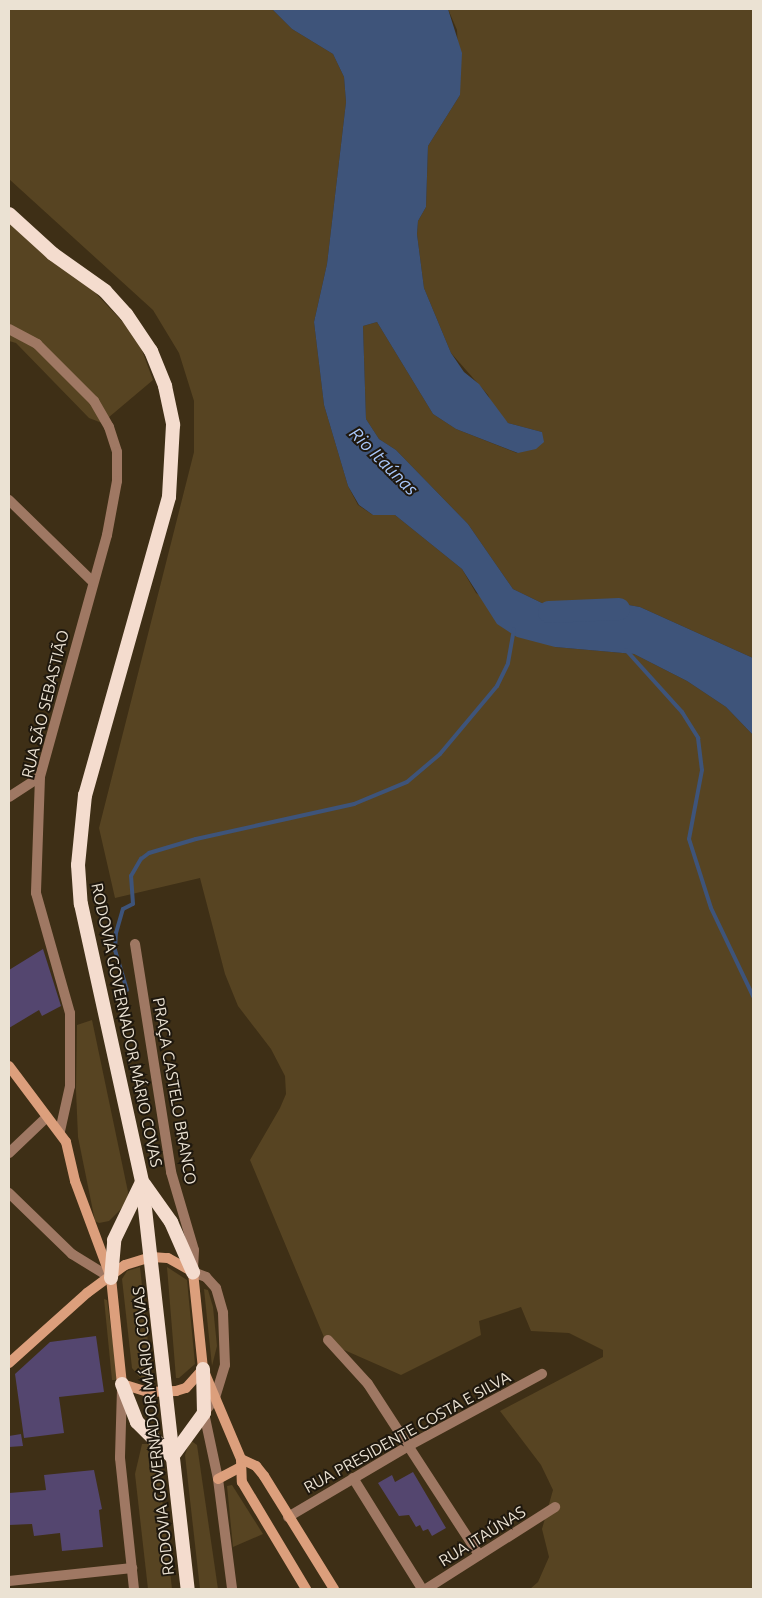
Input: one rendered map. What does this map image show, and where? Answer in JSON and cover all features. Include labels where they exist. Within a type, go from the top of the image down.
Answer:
[{"type":"highway","name":"RODOVIA GOVERNADOR MÁRIO COVAS","points":[[9,214],[53,254],[105,291],[126,314],[151,352],[165,386],[173,425],[174,462],[160,536],[84,795],[79,827],[81,904],[142,1182],[152,1257],[172,1457],[188,1589]]},
{"type":"highway","points":[[111,1278],[114,1240],[142,1182],[171,1222],[192,1272]]},
{"type":"highway","points":[[122,1384],[137,1422],[172,1457],[204,1413],[203,1368]]},
{"type":"main road","points":[[9,1066],[60,1131],[111,1278],[122,1384],[165,1392],[186,1388],[203,1368]]},
{"type":"main road","points":[[9,1363],[87,1293],[111,1278],[126,1265],[152,1257],[168,1258],[192,1272]]},
{"type":"main road","name":"PRAÇA CASTELO BRANCO","points":[[192,1272],[203,1368],[241,1463],[245,1488],[306,1589]]},
{"type":"main road","points":[[218,1479],[241,1463],[260,1470],[334,1589]]},
{"type":"street","name":"RUA SÃO SEBASTIÃO","points":[[9,329],[37,344],[67,371],[94,401],[109,427],[117,452],[118,481],[93,582],[40,777],[34,866],[36,893],[70,1013],[70,1086],[60,1131]]},
{"type":"street","points":[[9,500],[93,582]]},
{"type":"street","points":[[9,797],[40,777]]},
{"type":"street","name":"PRAÇA CASTELO BRANCO","points":[[135,944],[171,1172],[194,1250],[192,1272]]},
{"type":"street","points":[[9,1153],[47,1116]]},
{"type":"street","points":[[9,1193],[72,1254],[111,1278]]},
{"type":"street","points":[[192,1272],[206,1277],[216,1288],[223,1313],[224,1365],[215,1398],[204,1413],[218,1479],[232,1589]]},
{"type":"street","points":[[328,1340],[368,1384],[410,1444],[479,1555]]},
{"type":"street","name":"RUA PRESIDENTE COSTA E SILVA","points":[[288,1517],[410,1444],[542,1374]]},
{"type":"street","points":[[122,1384],[120,1458],[134,1589]]},
{"type":"street","points":[[353,1478],[422,1589]]},
{"type":"street","name":"RUA ITAÚNAS","points":[[426,1589],[555,1507]]},
{"type":"street","points":[[9,1581],[132,1568]]},
{"type":"shaded area","points":[[9,9],[272,9],[292,29],[333,54],[344,77],[346,102],[327,264],[314,322],[324,405],[348,486],[358,505],[373,515],[395,515],[462,569],[476,593],[555,647],[634,654],[687,681],[726,707],[753,735],[753,1589],[530,1589],[538,1582],[549,1557],[542,1529],[553,1490],[541,1465],[500,1411],[603,1357],[603,1350],[569,1333],[531,1331],[521,1307],[479,1321],[481,1335],[401,1375],[326,1342],[250,1160],[286,1094],[285,1076],[271,1049],[238,1006],[225,974],[200,878],[115,898],[99,828],[194,452],[194,401],[179,353],[153,310],[9,179]]},
{"type":"shaded area","points":[[448,9],[753,9],[753,658],[640,607],[612,602],[584,613],[546,605],[513,589],[468,524],[396,450],[379,439],[366,419],[363,326],[377,322],[433,414],[456,429],[517,453],[542,432],[508,423],[494,409],[488,395],[451,353],[424,288],[417,234],[418,221],[426,207],[428,146],[460,95],[457,30]]},
{"type":"shaded area","points":[[9,221],[87,284],[137,337],[153,380],[102,423],[89,418],[16,343],[9,341]]},
{"type":"shaded area","points":[[92,1020],[128,1192],[127,1202],[119,1211],[109,1221],[99,1223],[95,1221],[78,1137],[76,1090],[77,1025]]},
{"type":"shaded area","points":[[140,1267],[152,1380],[142,1380],[132,1368],[122,1279],[127,1271]]},
{"type":"shaded area","points":[[167,1267],[187,1280],[195,1364],[179,1378],[176,1378]]},
{"type":"shaded area","points":[[204,1289],[208,1290],[213,1307],[217,1346],[212,1366]]},
{"type":"shaded area","points":[[104,1299],[107,1300],[118,1378],[115,1380],[112,1380]]},
{"type":"shaded area","points":[[190,1440],[197,1445],[218,1589],[200,1589],[185,1455]]},
{"type":"shaded area","points":[[142,1444],[150,1444],[157,1454],[172,1589],[148,1589],[135,1474]]},
{"type":"shaded area","points":[[232,1485],[263,1534],[233,1547],[227,1486]]},
{"type":"water","points":[[272,9],[448,9],[462,53],[460,95],[428,146],[426,207],[418,221],[417,234],[424,288],[451,353],[464,372],[479,384],[508,423],[542,432],[544,442],[536,449],[518,453],[456,429],[433,414],[377,322],[363,326],[366,419],[379,439],[396,450],[468,524],[513,589],[546,605],[584,613],[612,602],[640,607],[753,658],[753,735],[726,707],[687,681],[634,654],[555,647],[517,637],[497,624],[462,569],[395,515],[373,515],[359,505],[348,486],[324,405],[314,322],[327,264],[346,102],[344,77],[333,54],[292,29]]},
{"type":"building","points":[[43,949],[61,1006],[42,1016],[39,1010],[9,1028],[9,970]]},
{"type":"building","points":[[96,1336],[104,1392],[59,1397],[64,1433],[24,1438],[15,1374],[50,1342]]},
{"type":"building","points":[[21,1434],[23,1446],[9,1447],[9,1436]]},
{"type":"building","points":[[94,1470],[102,1509],[99,1510],[103,1547],[62,1551],[60,1533],[34,1536],[32,1524],[9,1525],[9,1493],[46,1490],[44,1475]]},
{"type":"building","points":[[413,1472],[446,1528],[432,1536],[428,1529],[423,1531],[420,1525],[416,1527],[409,1515],[399,1516],[378,1483],[392,1475],[395,1482]]},
{"type":"waterway","name":"Rio Itaúnas","points":[[549,612],[619,609]]},
{"type":"waterway","points":[[127,990],[115,950],[116,933],[123,909],[133,904],[131,876],[141,859],[149,853],[196,839],[354,804],[407,782],[440,754],[497,686],[508,663],[514,630]]},
{"type":"waterway","points":[[626,650],[682,712],[698,738],[702,770],[689,839],[711,908],[753,996]]}]
